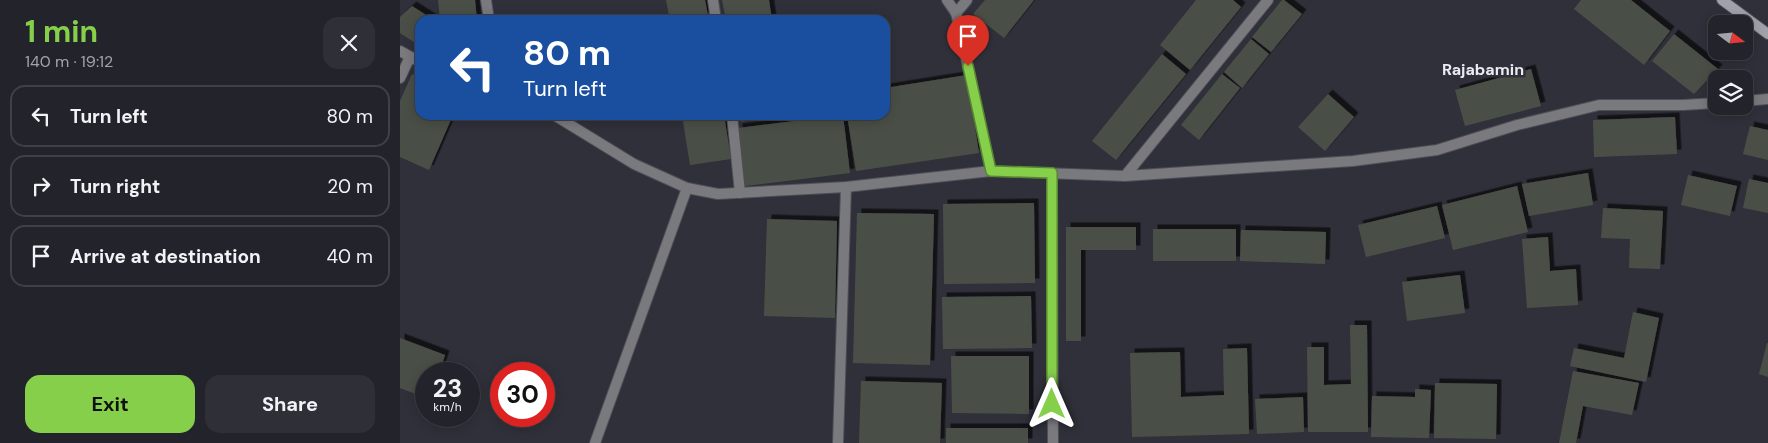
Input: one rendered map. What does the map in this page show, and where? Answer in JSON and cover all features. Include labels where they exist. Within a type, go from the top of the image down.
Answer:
[{"type":"main road","points":[[1722,0],[1767,32]]},
{"type":"street","points":[[486,0],[488,15]]},
{"type":"street","points":[[713,0],[715,15]]},
{"type":"street","points":[[946,0],[956,13],[991,171]]},
{"type":"street","points":[[956,13],[967,0]]},
{"type":"street","points":[[1125,176],[1268,0]]},
{"type":"street","points":[[400,51],[415,60],[400,78]]},
{"type":"street","points":[[1753,101],[1768,100]]},
{"type":"street","points":[[562,120],[634,164],[687,188],[718,194],[846,187],[991,171],[1125,176],[1353,160],[1436,150],[1517,125],[1599,104],[1708,103]]},
{"type":"street","points":[[733,120],[740,193]]},
{"type":"street","points":[[1052,173],[1052,443]]},
{"type":"street","points":[[838,443],[846,187]]},
{"type":"street","points":[[595,443],[687,188]]},
{"type":"building","points":[[438,0],[475,0],[476,15],[440,15]]},
{"type":"building","points":[[666,0],[705,0],[708,15],[669,15]]},
{"type":"building","points":[[722,0],[769,0],[771,15],[725,15]]},
{"type":"building","points":[[985,0],[1034,0],[1004,38],[973,14]]},
{"type":"building","points":[[1196,0],[1233,0],[1241,7],[1190,70],[1160,45]]},
{"type":"building","points":[[1282,0],[1302,14],[1271,52],[1252,37]]},
{"type":"building","points":[[1581,0],[1631,0],[1670,31],[1644,65],[1574,9]]},
{"type":"building","points":[[412,6],[426,15],[415,15],[415,43],[400,33],[400,17]]},
{"type":"building","points":[[1674,34],[1718,69],[1708,70],[1708,79],[1694,94],[1652,61]]},
{"type":"building","points":[[1251,39],[1269,54],[1242,88],[1224,72]]},
{"type":"building","points":[[1162,54],[1186,74],[1116,160],[1092,141]]},
{"type":"building","points":[[1531,69],[1541,106],[1465,126],[1455,90]]},
{"type":"building","points":[[412,74],[415,76],[415,120],[451,120],[429,170],[400,157],[400,101]]},
{"type":"building","points":[[1222,74],[1240,88],[1199,140],[1181,125]]},
{"type":"building","points":[[967,75],[979,153],[856,171],[848,120],[890,120],[890,87]]},
{"type":"building","points":[[1328,94],[1354,117],[1325,151],[1298,127]]},
{"type":"building","points":[[1675,117],[1677,154],[1594,157],[1593,120]]},
{"type":"building","points":[[683,120],[725,120],[731,159],[690,165]]},
{"type":"building","points":[[803,120],[844,120],[850,173],[745,186],[738,128]]},
{"type":"building","points":[[1750,126],[1768,130],[1768,160],[1743,154]]},
{"type":"building","points":[[1588,173],[1593,205],[1529,216],[1522,184]]},
{"type":"building","points":[[1688,175],[1737,186],[1730,216],[1681,205]]},
{"type":"building","points":[[1749,179],[1768,183],[1768,213],[1743,208]]},
{"type":"building","points":[[1517,186],[1528,232],[1453,250],[1442,205]]},
{"type":"building","points":[[1034,203],[1035,283],[944,284],[943,204]]},
{"type":"building","points":[[1437,206],[1445,238],[1366,257],[1358,225]]},
{"type":"building","points":[[1603,208],[1663,211],[1660,269],[1629,268],[1630,239],[1601,238]]},
{"type":"building","points":[[857,213],[934,214],[930,365],[853,363]]},
{"type":"building","points":[[767,219],[837,221],[835,318],[764,316]]},
{"type":"building","points":[[1066,227],[1136,227],[1136,250],[1081,250],[1081,341],[1066,341]]},
{"type":"building","points":[[1153,229],[1236,229],[1236,261],[1153,261]]},
{"type":"building","points":[[1241,230],[1326,232],[1325,264],[1240,261]]},
{"type":"building","points":[[1548,237],[1550,271],[1576,269],[1578,305],[1527,308],[1522,239]]},
{"type":"building","points":[[1460,275],[1465,313],[1407,321],[1402,282]]},
{"type":"building","points":[[1031,296],[1032,348],[943,349],[942,297]]},
{"type":"building","points":[[1633,312],[1659,318],[1646,382],[1570,366],[1574,348],[1624,358]]},
{"type":"building","points":[[1350,325],[1367,325],[1368,432],[1308,432],[1307,347],[1324,347],[1324,385],[1351,384]]},
{"type":"building","points":[[400,338],[445,355],[443,362],[415,362],[415,394],[400,388]]},
{"type":"building","points":[[1768,343],[1768,377],[1759,374]]},
{"type":"building","points":[[1247,348],[1249,434],[1132,437],[1130,353],[1180,352],[1181,397],[1224,395],[1223,349]]},
{"type":"building","points":[[951,356],[1029,356],[1029,414],[952,413]]},
{"type":"building","points":[[1573,371],[1639,383],[1632,415],[1583,406],[1576,443],[1559,443]]},
{"type":"building","points":[[861,381],[942,383],[940,443],[859,443]]},
{"type":"building","points":[[1435,383],[1497,384],[1496,439],[1434,438]]},
{"type":"building","points":[[1415,389],[1431,390],[1429,438],[1371,437],[1372,396],[1415,397]]},
{"type":"building","points":[[1303,397],[1304,432],[1257,434],[1255,399]]},
{"type":"building","points":[[946,428],[1028,428],[1028,443],[946,443]]},
{"type":"district","name":"Rajabamin","points":[[1483,69]]},
{"type":"route","points":[[968,66],[991,171],[1052,173],[1052,404]]}]
